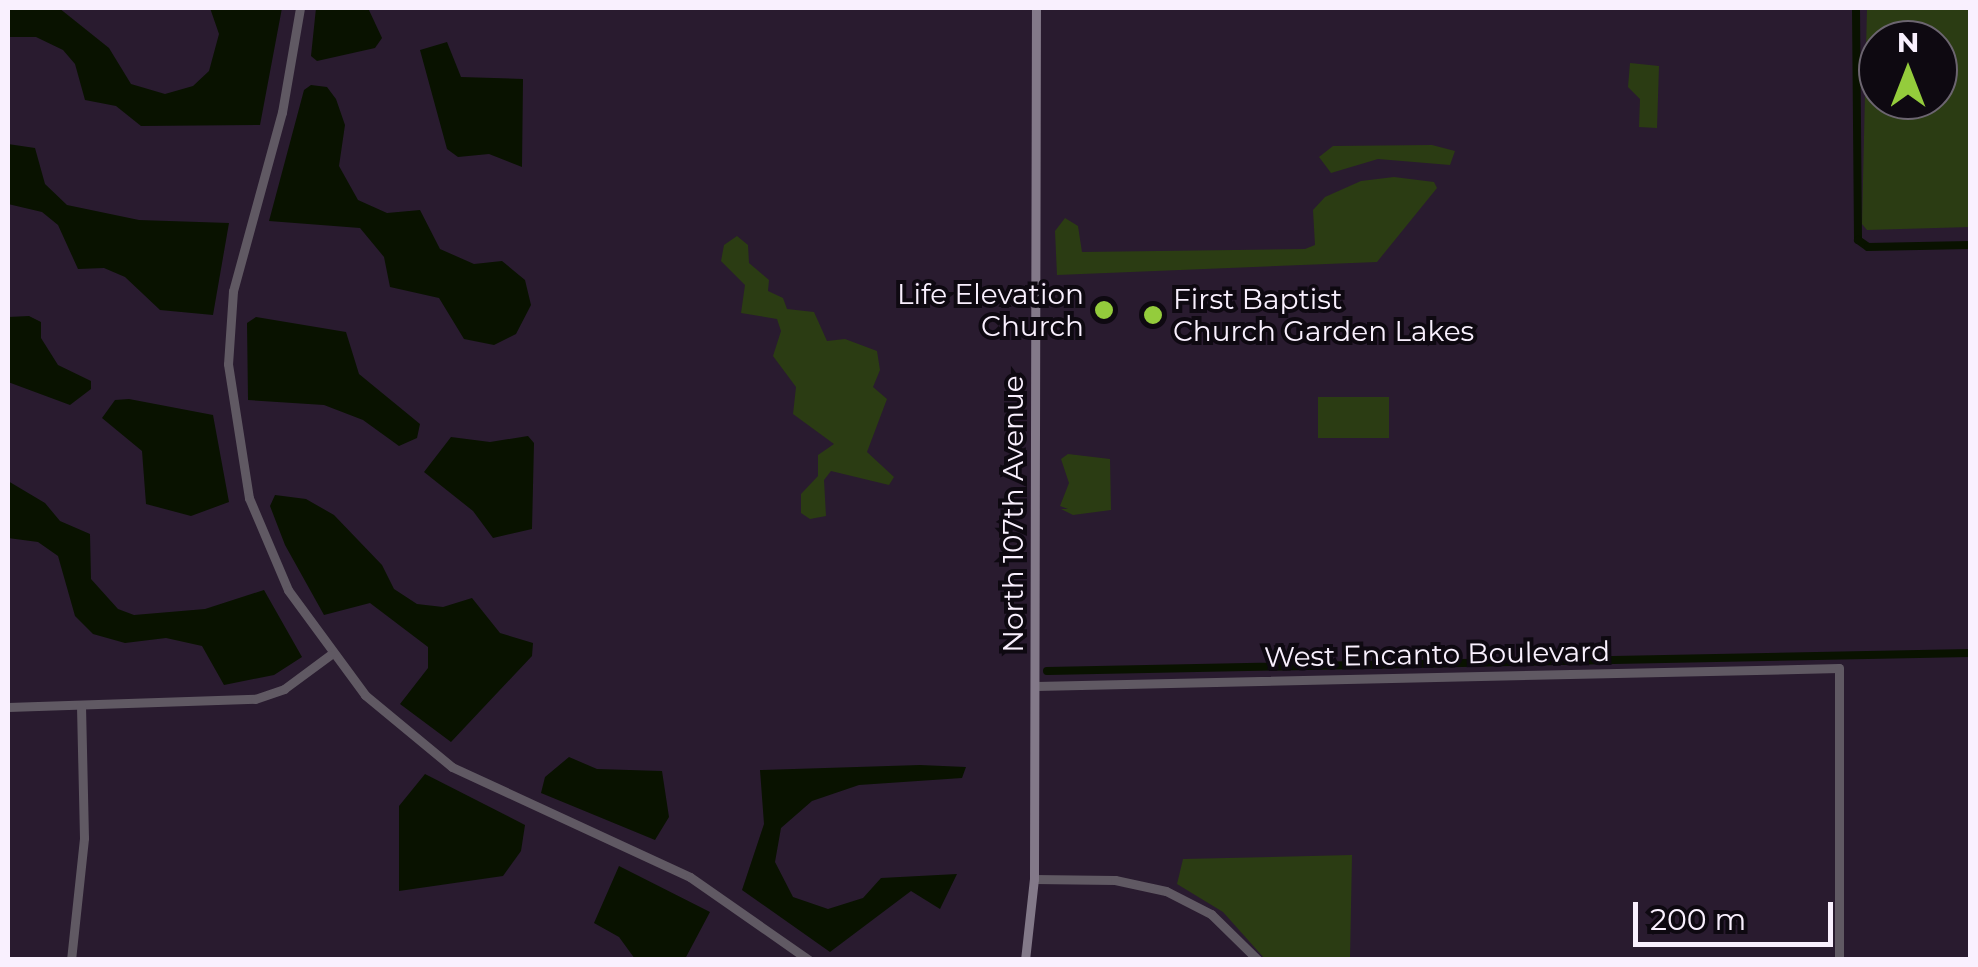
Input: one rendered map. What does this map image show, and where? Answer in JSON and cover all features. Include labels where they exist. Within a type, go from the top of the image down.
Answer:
[{"type":"main road","name":"North 107th Avenue","points":[[1024,960],[1034,879],[1036,8]]},
{"type":"street","points":[[300,8],[282,112],[233,291],[228,364],[249,498],[282,577],[330,655],[386,715],[452,767],[690,877],[809,960]]},
{"type":"street","points":[[8,707],[254,700],[284,689],[330,655]]},
{"type":"street","name":"West Encanto Boulevard","points":[[1036,686],[1839,668],[1839,960]]},
{"type":"street","points":[[71,960],[84,838],[81,705]]},
{"type":"street","points":[[1034,879],[1115,880],[1166,891],[1210,914],[1258,960]]},
{"type":"green space","points":[[1867,8],[1970,8],[1970,227],[1867,230],[1862,224],[1864,120],[1958,120],[1958,20],[1867,20]]},
{"type":"green space","points":[[1630,63],[1659,66],[1657,128],[1639,127],[1640,99],[1628,87]]},
{"type":"green space","points":[[1432,145],[1455,151],[1450,165],[1378,159],[1331,173],[1319,157],[1333,146]]},
{"type":"green space","points":[[1394,177],[1434,182],[1437,188],[1377,262],[1057,275],[1055,231],[1065,218],[1078,226],[1082,252],[1305,249],[1315,245],[1313,210],[1325,197],[1361,181]]},
{"type":"green space","points":[[737,236],[748,245],[749,263],[769,280],[768,291],[783,298],[787,309],[814,312],[827,341],[845,339],[877,351],[880,370],[873,387],[887,399],[867,452],[894,477],[889,485],[831,471],[824,480],[826,516],[810,519],[801,513],[801,494],[818,476],[818,455],[834,444],[793,414],[796,387],[773,356],[781,331],[777,319],[741,313],[745,285],[721,261],[724,245]]},
{"type":"green space","points":[[1318,397],[1389,397],[1389,438],[1318,438]]},
{"type":"green space","points":[[1068,454],[1110,459],[1111,510],[1073,515],[1061,509],[1068,509],[1060,506],[1069,483],[1061,459]]},
{"type":"green space","points":[[1352,855],[1350,959],[1265,959],[1223,912],[1177,884],[1183,859]]},
{"type":"shaded area","points":[[8,8],[59,8],[109,48],[131,84],[165,94],[193,86],[209,71],[219,34],[210,8],[282,8],[260,125],[141,126],[116,106],[85,100],[75,64],[63,50],[36,37],[8,37]]},
{"type":"shaded area","points":[[316,8],[368,8],[382,38],[375,48],[317,61],[311,56]]},
{"type":"shaded area","points":[[447,42],[461,77],[523,79],[522,167],[489,154],[458,157],[447,149],[420,50]]},
{"type":"shaded area","points":[[311,85],[327,87],[336,99],[345,125],[339,166],[358,200],[387,213],[420,210],[440,249],[474,264],[502,261],[525,280],[531,305],[516,334],[494,345],[464,339],[439,298],[390,287],[384,257],[360,228],[269,221],[304,90]]},
{"type":"shaded area","points":[[8,144],[35,148],[45,184],[67,205],[139,220],[229,223],[213,315],[160,310],[125,277],[104,268],[78,269],[58,225],[42,212],[8,204]]},
{"type":"shaded area","points":[[29,316],[41,322],[41,338],[58,365],[91,381],[91,389],[70,405],[8,382],[8,317]]},
{"type":"shaded area","points":[[256,317],[346,332],[359,374],[420,424],[417,438],[399,446],[363,420],[324,405],[248,400],[247,323]]},
{"type":"shaded area","points":[[129,399],[213,415],[229,502],[191,516],[146,504],[142,451],[102,418],[115,400]]},
{"type":"shaded area","points":[[528,436],[534,443],[532,529],[493,538],[473,511],[424,472],[451,437],[490,442]]},
{"type":"shaded area","points":[[8,481],[45,503],[60,521],[90,534],[91,579],[118,609],[134,615],[205,609],[264,590],[302,657],[274,675],[224,685],[202,646],[166,638],[125,643],[93,634],[75,616],[58,556],[38,542],[8,538]]},
{"type":"shaded area","points":[[275,495],[306,499],[334,515],[382,565],[394,589],[417,604],[443,607],[472,598],[500,633],[533,643],[532,656],[451,742],[400,704],[428,668],[428,647],[370,603],[324,615],[285,545],[270,506]]},
{"type":"shaded area","points":[[569,757],[597,769],[662,771],[669,817],[655,840],[541,793],[545,777]]},
{"type":"shaded area","points":[[966,767],[962,778],[859,785],[812,801],[781,828],[775,862],[793,897],[828,909],[863,898],[881,878],[957,874],[940,909],[911,891],[830,952],[742,890],[764,824],[760,770]]},
{"type":"shaded area","points":[[425,774],[525,825],[521,851],[503,876],[399,891],[399,806]]},
{"type":"shaded area","points":[[619,866],[710,912],[685,959],[635,959],[619,937],[594,923]]},
{"type":"waterway","points":[[1856,8],[1858,240],[1868,247],[1970,245]]},
{"type":"waterway","points":[[1047,671],[1970,653]]},
{"type":"place","name":"Life Elevation Church","points":[[1104,310]]},
{"type":"place","name":"First Baptist Church Garden Lakes","points":[[1153,315]]}]
